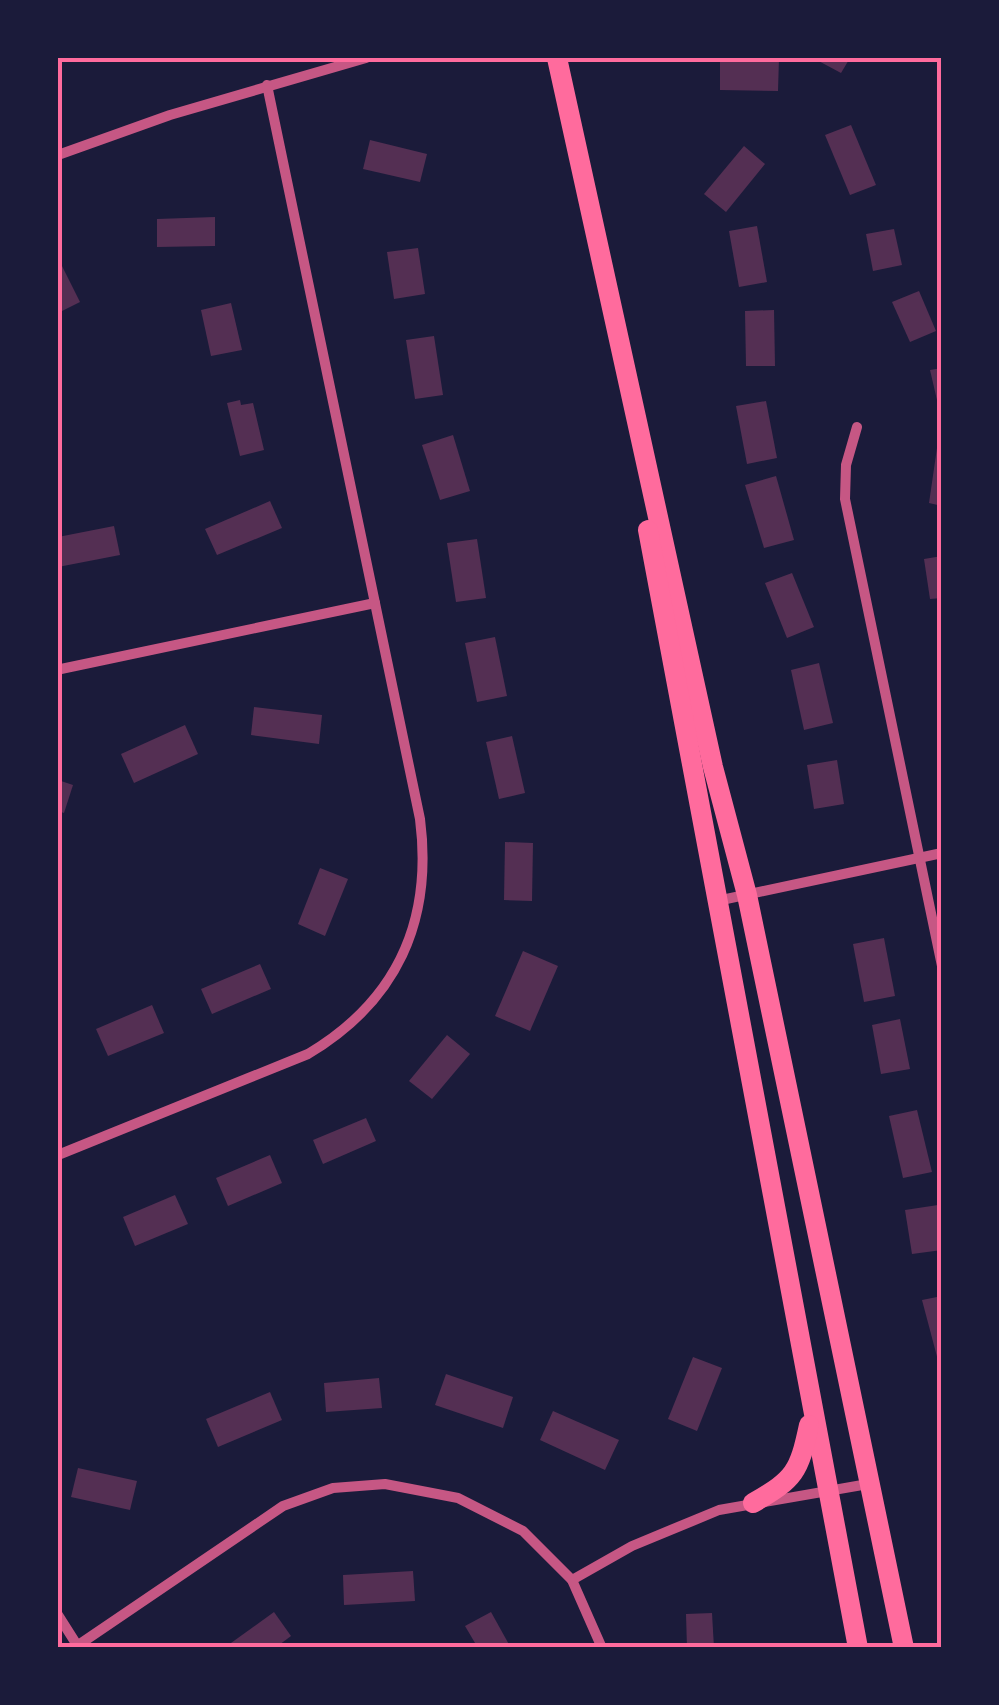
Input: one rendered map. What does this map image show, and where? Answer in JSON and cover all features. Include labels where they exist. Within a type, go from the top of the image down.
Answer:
[{"type":"main road","points":[[556,58],[713,767],[746,895],[904,1648]]},
{"type":"main road","points":[[633,414],[646,521],[825,1491],[858,1648]]},
{"type":"main road","points":[[753,1503],[787,1482],[798,1470],[812,1414]]},
{"type":"street","points":[[58,155],[267,86],[366,58]]},
{"type":"street","points":[[58,1155],[308,1054],[339,1036],[385,987],[414,928],[422,888],[423,841],[267,86]]},
{"type":"street","points":[[856,427],[846,464],[846,499],[942,966]]},
{"type":"street","points":[[61,670],[375,603]]},
{"type":"street","points":[[717,901],[942,853]]},
{"type":"street","points":[[58,1616],[76,1646],[283,1506],[320,1492],[359,1484],[410,1486],[481,1507],[522,1531],[572,1580],[602,1648]]},
{"type":"street","points":[[572,1580],[675,1526],[753,1503],[868,1484]]},
{"type":"building","points":[[720,58],[779,58],[778,91],[720,90]]},
{"type":"building","points":[[813,58],[850,58],[841,73]]},
{"type":"building","points":[[851,125],[876,185],[850,195],[825,135]]},
{"type":"building","points":[[370,140],[427,154],[420,182],[363,169]]},
{"type":"building","points":[[744,146],[765,164],[726,212],[704,194]]},
{"type":"building","points":[[215,217],[215,246],[157,247],[157,219]]},
{"type":"building","points":[[757,226],[767,282],[739,287],[729,231]]},
{"type":"building","points":[[894,229],[902,265],[873,271],[866,234]]},
{"type":"building","points":[[418,248],[425,294],[394,299],[387,252]]},
{"type":"building","points":[[58,258],[80,302],[58,313]]},
{"type":"building","points":[[919,291],[936,331],[910,342],[892,302]]},
{"type":"building","points":[[231,303],[242,350],[211,356],[201,310]]},
{"type":"building","points":[[774,310],[775,366],[746,366],[745,311]]},
{"type":"building","points":[[434,336],[443,395],[415,399],[406,340]]},
{"type":"building","points":[[942,368],[942,412],[940,413],[930,370]]},
{"type":"building","points":[[240,400],[241,405],[253,403],[264,450],[240,456],[227,403]]},
{"type":"building","points":[[766,401],[777,458],[747,464],[736,406]]},
{"type":"building","points":[[453,435],[470,491],[440,500],[422,445]]},
{"type":"building","points":[[937,448],[942,449],[942,506],[929,503]]},
{"type":"building","points":[[776,476],[794,540],[764,548],[745,485]]},
{"type":"building","points":[[270,501],[282,528],[217,555],[205,529]]},
{"type":"building","points":[[114,526],[120,555],[58,567],[58,537]]},
{"type":"building","points":[[477,539],[486,598],[456,602],[447,543]]},
{"type":"building","points":[[942,556],[942,598],[930,599],[924,559]]},
{"type":"building","points":[[792,573],[814,627],[787,638],[765,583]]},
{"type":"building","points":[[495,637],[507,696],[477,702],[465,643]]},
{"type":"building","points":[[819,663],[833,723],[804,730],[791,670]]},
{"type":"building","points":[[254,707],[322,715],[319,744],[251,735]]},
{"type":"building","points":[[185,725],[198,754],[134,783],[121,754]]},
{"type":"building","points":[[512,736],[525,793],[499,799],[486,742]]},
{"type":"building","points":[[837,760],[844,804],[814,809],[807,765]]},
{"type":"building","points":[[58,780],[73,785],[64,813],[58,811]]},
{"type":"building","points":[[505,842],[533,843],[532,901],[504,900]]},
{"type":"building","points":[[320,868],[348,879],[325,936],[298,924]]},
{"type":"building","points":[[884,938],[895,996],[864,1002],[853,944]]},
{"type":"building","points":[[523,951],[558,966],[530,1031],[495,1016]]},
{"type":"building","points":[[260,964],[271,989],[212,1014],[201,989]]},
{"type":"building","points":[[152,1005],[164,1033],[108,1056],[96,1029]]},
{"type":"building","points":[[900,1019],[910,1069],[881,1074],[872,1025]]},
{"type":"building","points":[[447,1035],[470,1054],[432,1099],[409,1081]]},
{"type":"building","points":[[917,1110],[932,1172],[903,1178],[889,1116]]},
{"type":"building","points":[[366,1118],[376,1141],[323,1164],[313,1140]]},
{"type":"building","points":[[270,1155],[282,1183],[228,1206],[216,1178]]},
{"type":"building","points":[[175,1195],[188,1224],[135,1246],[123,1217]]},
{"type":"building","points":[[938,1205],[942,1250],[912,1254],[905,1210]]},
{"type":"building","points":[[942,1296],[942,1367],[940,1368],[922,1300]]},
{"type":"building","points":[[693,1357],[722,1368],[697,1431],[668,1419]]},
{"type":"building","points":[[446,1374],[513,1397],[503,1428],[435,1405]]},
{"type":"building","points":[[379,1378],[382,1408],[326,1412],[324,1383]]},
{"type":"building","points":[[270,1392],[282,1420],[218,1447],[206,1419]]},
{"type":"building","points":[[553,1411],[619,1440],[605,1470],[540,1440]]},
{"type":"building","points":[[78,1468],[137,1481],[130,1510],[71,1497]]},
{"type":"building","points":[[413,1571],[415,1601],[344,1605],[343,1575]]},
{"type":"building","points":[[274,1612],[291,1636],[275,1648],[224,1648]]},
{"type":"building","points":[[491,1612],[511,1648],[478,1648],[465,1626]]},
{"type":"building","points":[[712,1613],[714,1648],[687,1648],[686,1614]]}]
